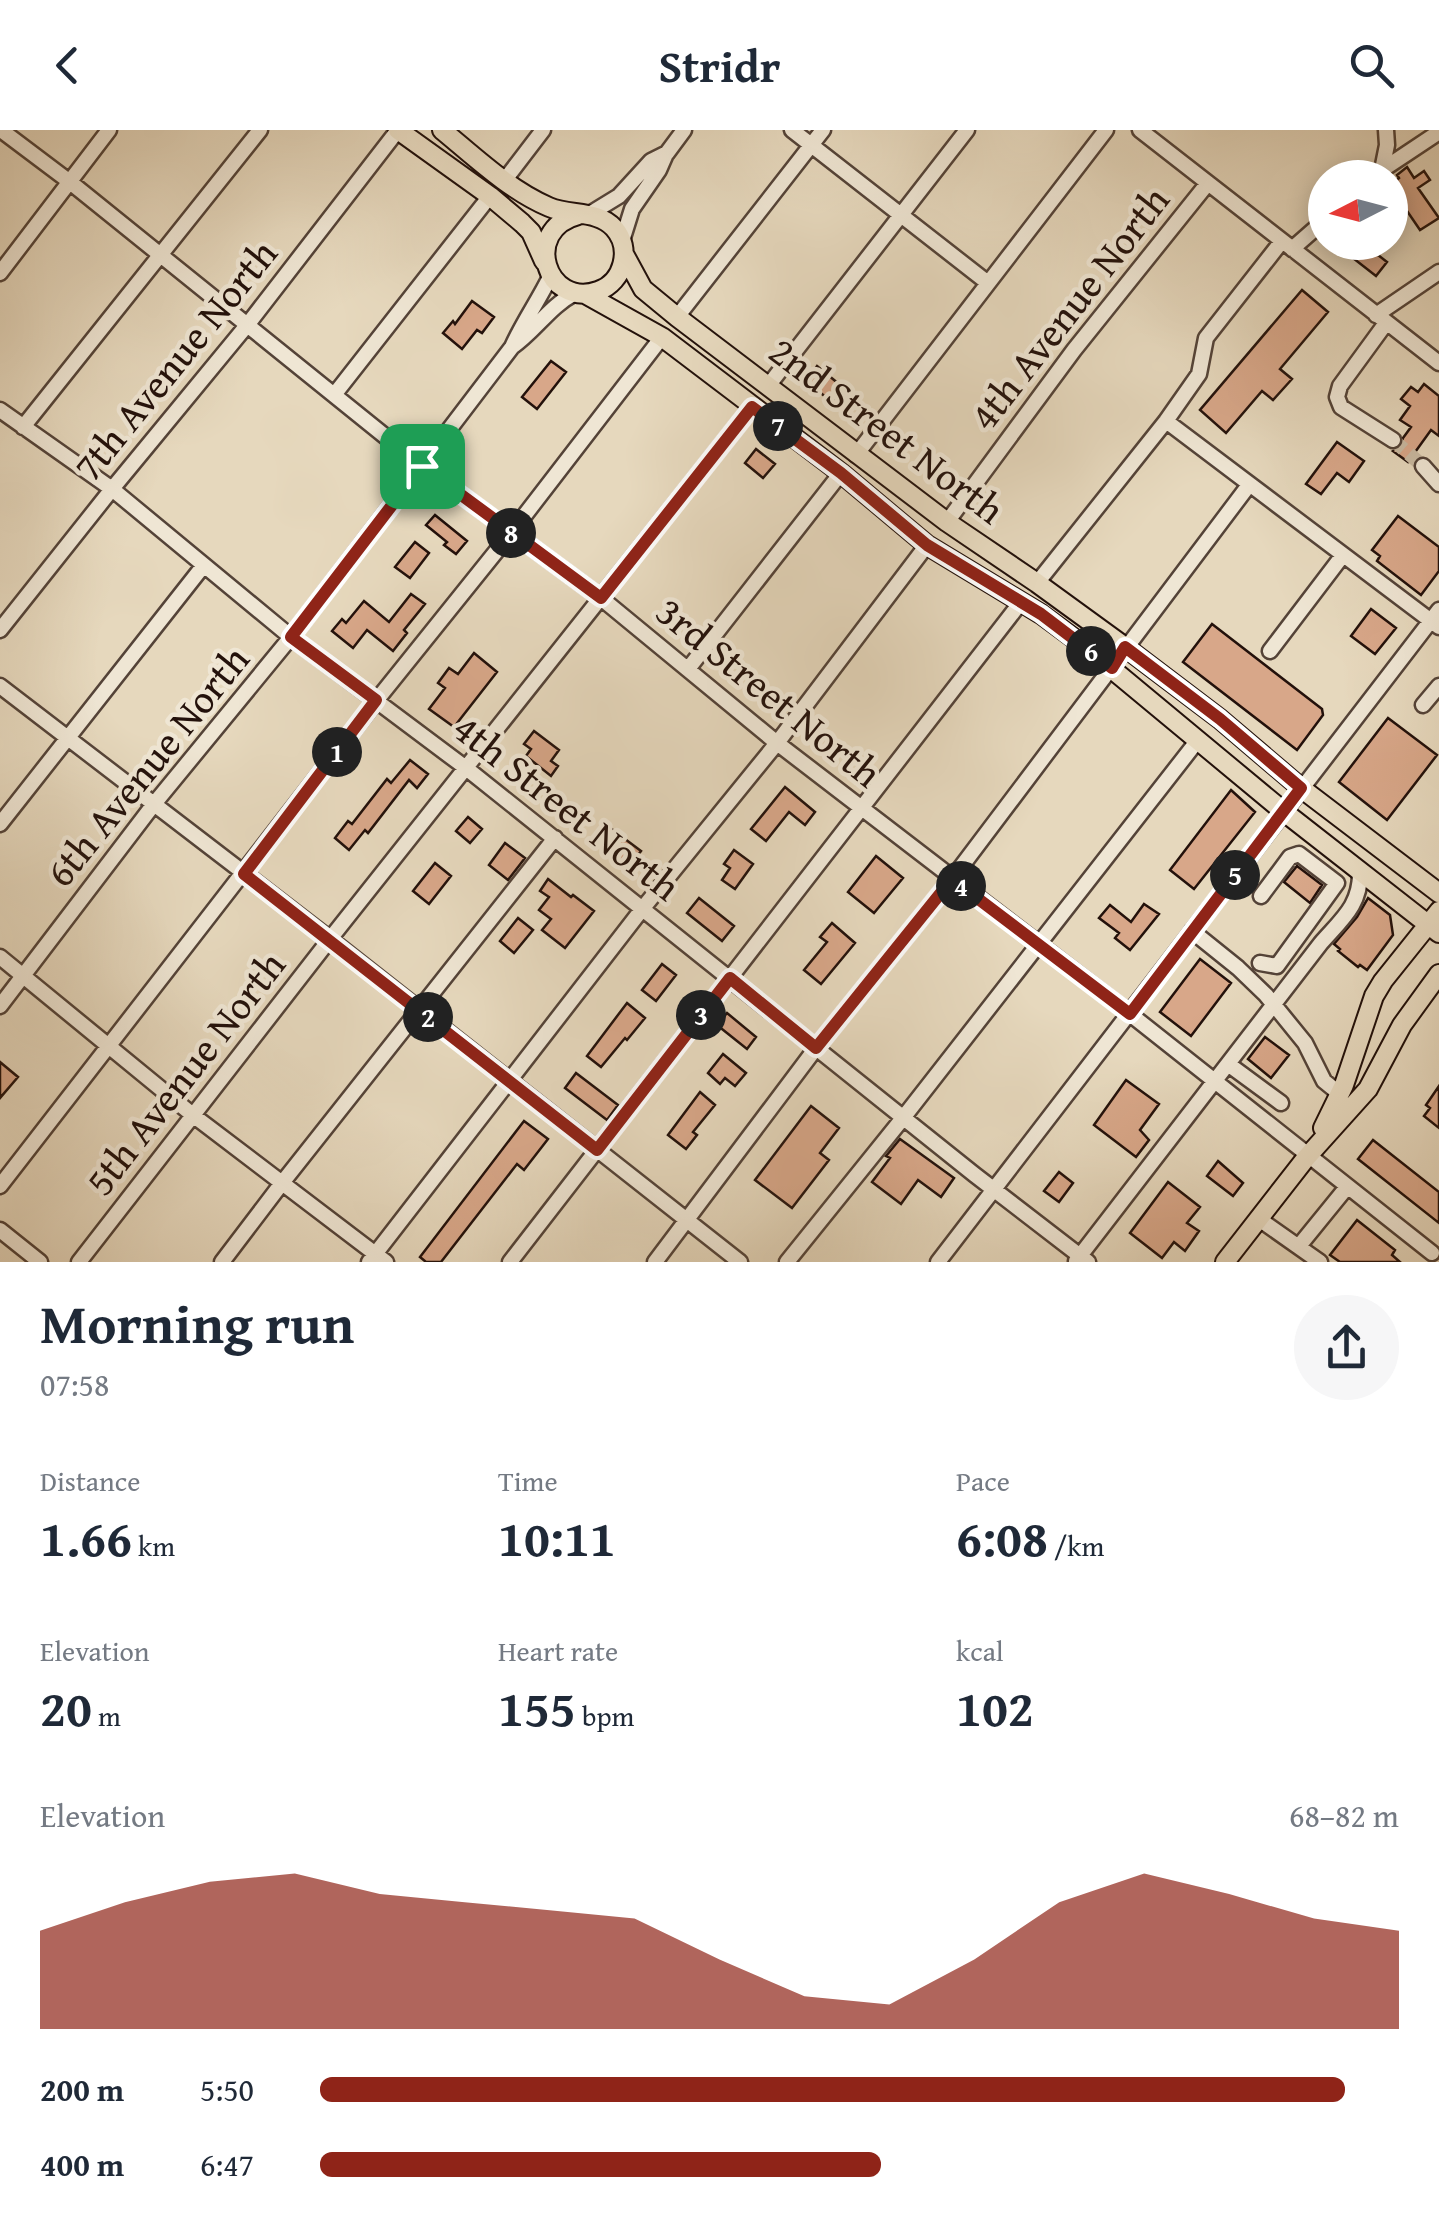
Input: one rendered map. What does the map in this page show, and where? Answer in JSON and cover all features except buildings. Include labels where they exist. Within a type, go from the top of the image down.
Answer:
[{"type":"main road","points":[[398,130],[490,196],[530,232],[558,284],[662,337],[841,473],[927,545],[1041,614],[1283,811],[1435,922],[1383,980],[1374,996],[1340,1094],[1308,1155]]},
{"type":"main road","points":[[442,130],[504,181],[548,207],[609,223],[623,248],[623,264],[613,282],[596,292],[580,293]]},
{"type":"main road","points":[[549,271],[545,249],[550,233],[562,221],[583,215]]},
{"type":"main road","name":"2nd Street North","points":[[623,248],[643,289],[677,317],[856,455],[1125,647],[1439,894]]},
{"type":"main road","points":[[1226,1262],[1308,1155],[1368,1089],[1414,1005],[1439,974]]},
{"type":"street","name":"3rd Street North","points":[[1,130],[422,466],[601,598],[777,743],[1130,1014],[1432,1253]]},
{"type":"street","points":[[0,274],[108,130]]},
{"type":"street","points":[[23,426],[260,130]]},
{"type":"street","name":"7th Avenue North","points":[[0,630],[248,324],[398,130]]},
{"type":"street","points":[[504,181],[543,130]]},
{"type":"street","points":[[623,248],[632,209],[684,130]]},
{"type":"street","points":[[792,130],[988,284]]},
{"type":"street","points":[[677,317],[823,130]]},
{"type":"street","points":[[768,386],[967,130]]},
{"type":"street","points":[[856,455],[1106,130]]},
{"type":"street","points":[[1140,130],[1439,363]]},
{"type":"street","points":[[1382,160],[1386,130]]},
{"type":"street","points":[[1398,160],[1439,132]]},
{"type":"street","points":[[583,215],[619,196],[650,161],[667,153]]},
{"type":"street","name":"4th Avenue North","points":[[947,522],[1074,350],[1208,183]]},
{"type":"street","points":[[334,395],[490,196]]},
{"type":"street","points":[[1038,583],[1199,374],[1206,338],[1287,245],[1308,231]]},
{"type":"street","points":[[512,347],[549,271]]},
{"type":"street","points":[[1393,440],[1340,406],[1336,397],[1381,319],[1439,272]]},
{"type":"street","name":"6th Avenue North","points":[[0,1006],[154,804],[291,637],[512,347],[562,300],[580,293]]},
{"type":"street","points":[[0,1186],[662,337]]},
{"type":"street","name":"5th Avenue North","points":[[79,1262],[752,407]]},
{"type":"street","name":"4th Street North","points":[[0,410],[112,489],[291,637],[555,838],[1081,1260]]},
{"type":"street","points":[[938,1262],[1283,811],[1436,619],[1343,555],[1166,420]]},
{"type":"street","points":[[1423,466],[1439,484]]},
{"type":"street","points":[[688,669],[841,473]]},
{"type":"street","points":[[654,1262],[816,1048],[952,879],[1249,485]]},
{"type":"street","points":[[0,958],[377,1259],[643,908],[777,743],[927,545]]},
{"type":"street","points":[[1270,651],[1343,555]]},
{"type":"street","points":[[0,824],[204,565]]},
{"type":"street","points":[[510,1262],[1021,602]]},
{"type":"street","points":[[0,686],[740,1262]]},
{"type":"street","points":[[1423,704],[1439,686]]},
{"type":"street","points":[[787,1262],[1198,740]]},
{"type":"street","points":[[222,1262],[555,838]]},
{"type":"street","points":[[1260,963],[1277,966],[1337,882],[1295,854],[1261,896]]},
{"type":"street","points":[[1081,1260],[1357,898],[1360,870]]},
{"type":"street","points":[[1192,931],[1256,984],[1305,1043],[1324,1081],[1340,1094]]},
{"type":"street","points":[[1228,1064],[1281,1103]]},
{"type":"street","points":[[1299,1246],[1347,1187]]},
{"type":"street","points":[[1259,1219],[1320,1262]]},
{"type":"street","points":[[0,1230],[40,1262]]},
{"type":"tunnel","points":[[1393,440],[1423,466]]},
{"type":"route","points":[[752,407],[841,473],[927,545],[1041,614],[1112,668],[1125,647],[1220,719],[1301,788],[1130,1014],[952,879],[816,1048],[730,978],[597,1150],[244,874],[376,700],[291,637],[422,466],[601,598],[752,407]]}]
